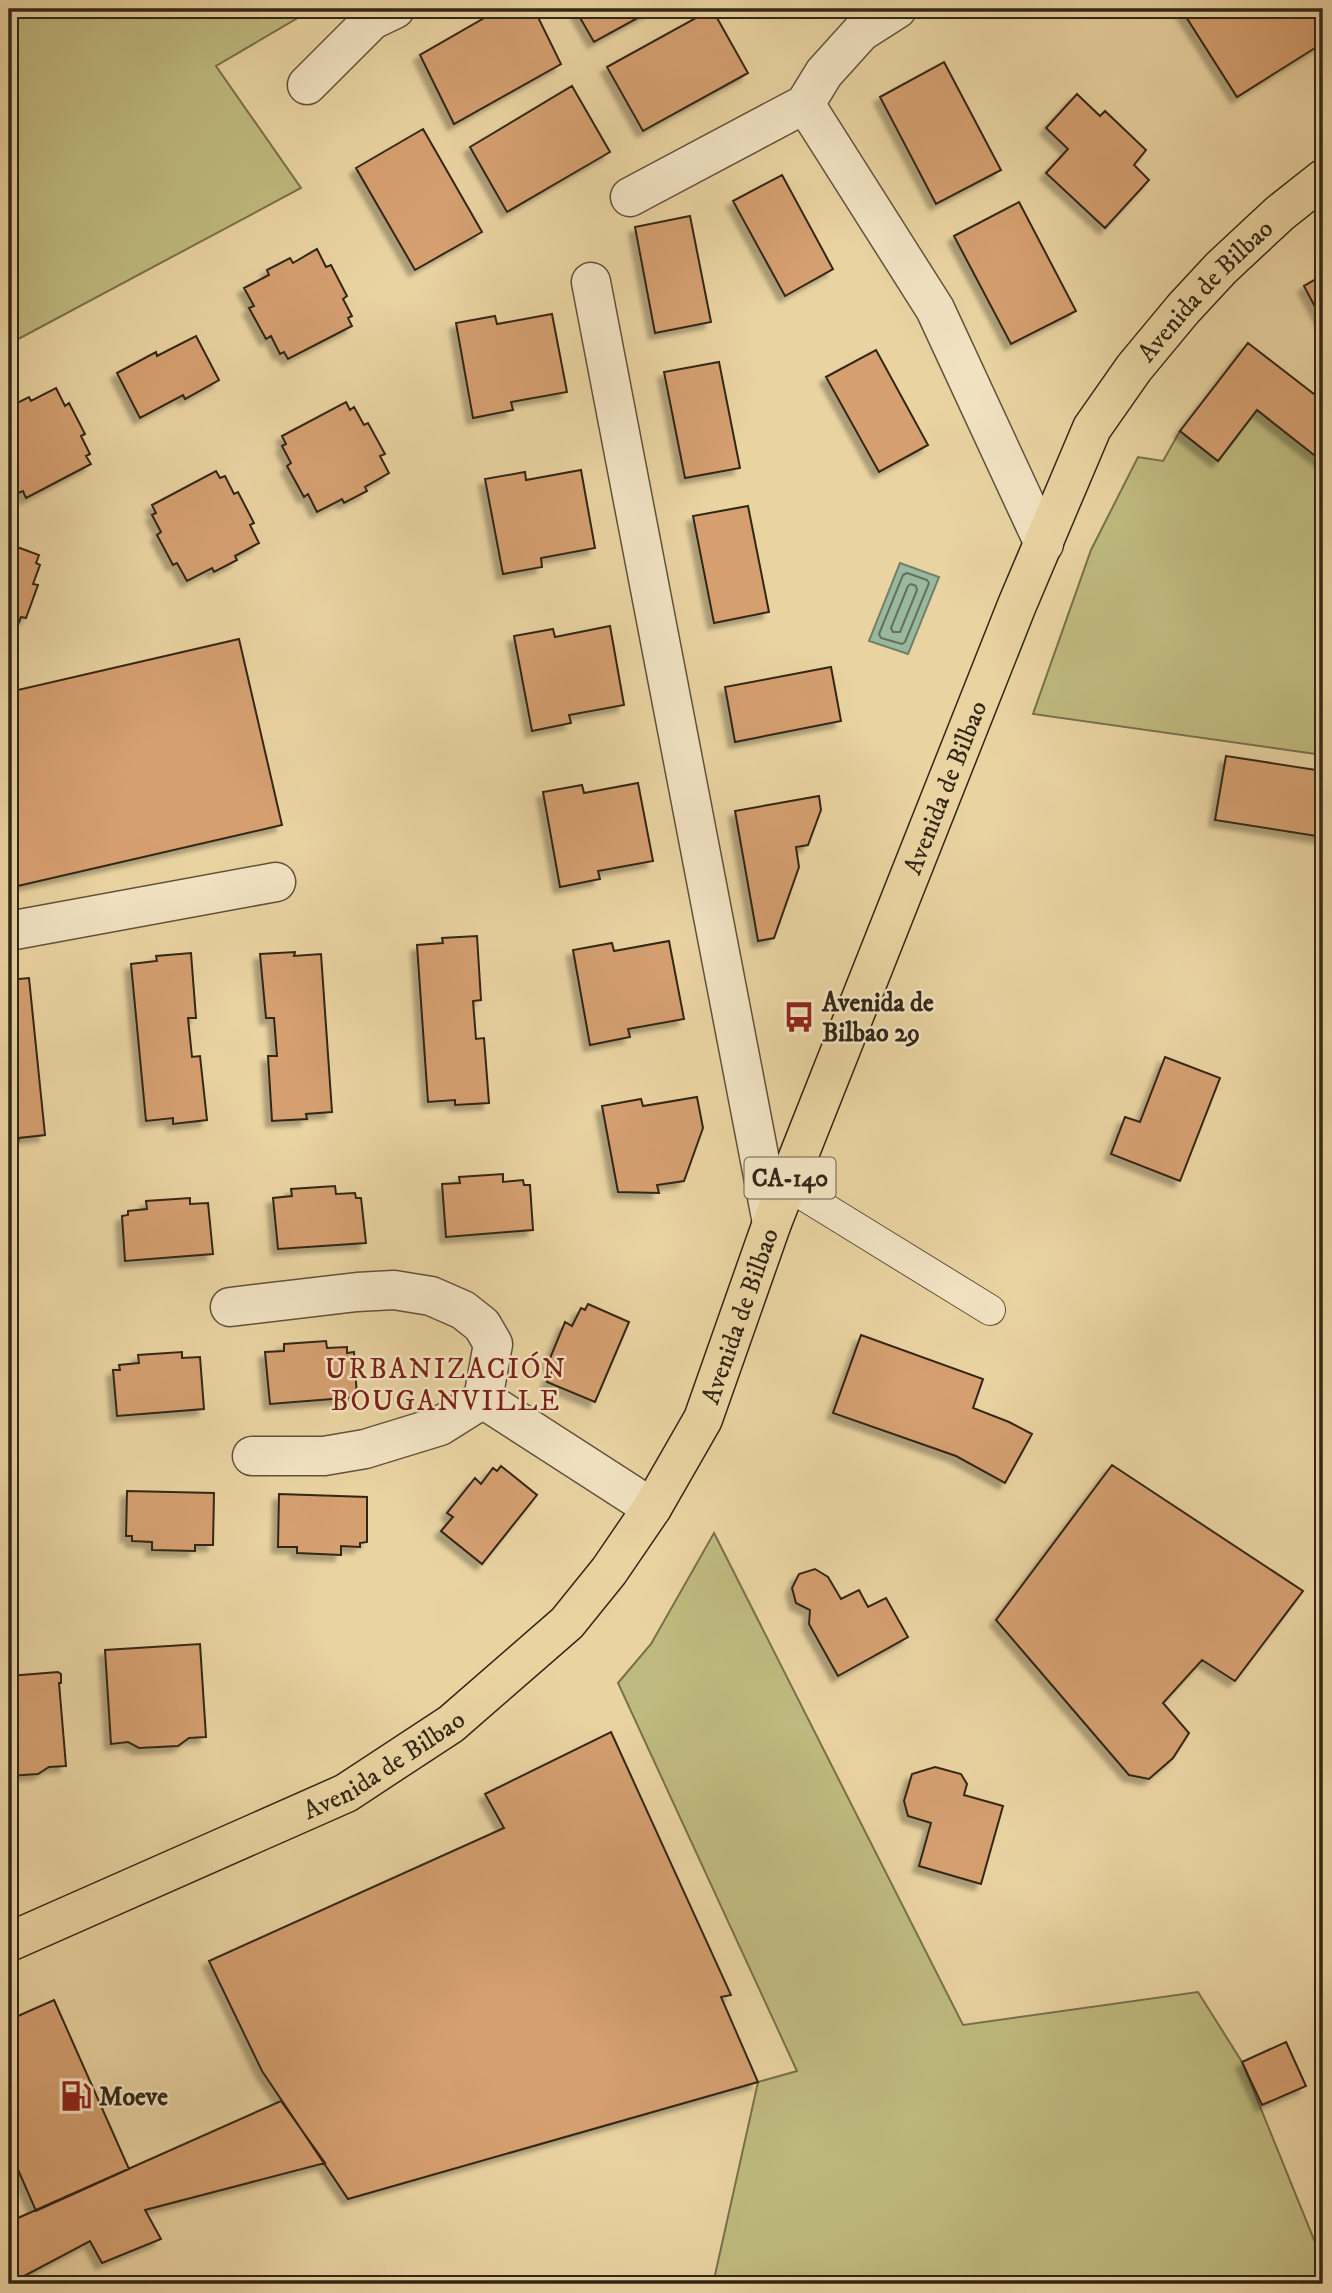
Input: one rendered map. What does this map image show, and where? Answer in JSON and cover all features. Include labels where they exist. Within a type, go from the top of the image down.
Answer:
[{"type":"main road","name":"Avenida de Bilbao","points":[[9,1942],[346,1793],[451,1724],[567,1623],[609,1571],[652,1508],[703,1419],[772,1223],[1011,618],[1092,428],[1134,368],[1221,268],[1323,179]]},
{"type":"street","points":[[307,85],[372,20],[395,9]]},
{"type":"street","points":[[630,197],[805,104],[824,73],[861,32],[897,9]]},
{"type":"street","points":[[805,104],[935,309],[1044,544]]},
{"type":"street","points":[[592,282],[772,1223]]},
{"type":"street","points":[[9,932],[276,882]]},
{"type":"street","points":[[230,1307],[394,1290],[431,1296],[463,1310],[482,1325],[493,1344],[483,1399],[440,1426],[365,1449],[324,1456],[252,1456]]},
{"type":"street","points":[[483,1399],[652,1508]]},
{"type":"lane","points":[[787,1185],[990,1310]]},
{"type":"shaded area","points":[[9,9],[313,9],[216,66],[301,188],[9,344]]},
{"type":"shaded area","points":[[1257,410],[1323,462],[1323,755],[1033,714],[1091,550],[1138,457],[1163,461],[1180,431],[1218,461]]},
{"type":"shaded area","points":[[714,1533],[963,2025],[1198,1992],[1242,2062],[1323,2262],[1323,2284],[713,2284],[758,2082],[797,2071],[618,1683],[651,1644]]},
{"type":"water","points":[[900,563],[939,577],[908,654],[869,641]]},
{"type":"building","points":[[500,9],[534,9],[561,64],[454,124],[420,55]]},
{"type":"building","points":[[575,9],[654,9],[594,42]]},
{"type":"building","points":[[712,9],[748,73],[643,131],[607,67]]},
{"type":"building","points":[[1181,9],[1323,9],[1323,43],[1237,97]]},
{"type":"building","points":[[944,62],[1001,170],[936,204],[880,97]]},
{"type":"building","points":[[572,86],[610,152],[507,212],[470,147]]},
{"type":"building","points":[[1077,94],[1100,116],[1105,111],[1146,150],[1134,165],[1149,180],[1105,228],[1046,173],[1068,149],[1046,128]]},
{"type":"building","points":[[423,129],[482,232],[415,270],[356,168]]},
{"type":"building","points":[[782,175],[833,269],[785,296],[733,201]]},
{"type":"building","points":[[1019,202],[1076,311],[1011,344],[954,236]]},
{"type":"building","points":[[690,216],[711,322],[655,333],[635,227]]},
{"type":"building","points":[[317,249],[326,267],[331,265],[347,296],[343,299],[352,316],[348,318],[352,326],[288,359],[284,352],[280,354],[271,336],[266,339],[249,308],[254,306],[244,288],[269,275],[267,270],[290,258],[293,263]]},
{"type":"building","points":[[1323,275],[1323,322],[1304,286]]},
{"type":"building","points":[[552,314],[567,392],[511,402],[513,410],[473,418],[456,323],[495,316],[497,324]]},
{"type":"building","points":[[196,336],[219,380],[185,399],[183,395],[140,418],[117,373],[156,352],[157,356]]},
{"type":"building","points":[[1248,343],[1323,401],[1323,462],[1257,410],[1218,461],[1180,431]]},
{"type":"building","points":[[876,350],[928,445],[879,472],[826,377]]},
{"type":"building","points":[[719,362],[740,468],[685,478],[664,372]]},
{"type":"building","points":[[56,388],[65,406],[69,403],[85,434],[81,436],[90,454],[86,456],[91,464],[26,498],[23,491],[18,493],[9,475],[9,407],[29,397],[31,401]]},
{"type":"building","points":[[346,402],[350,410],[354,407],[364,425],[368,423],[385,454],[380,456],[389,473],[365,487],[367,491],[344,503],[342,499],[317,512],[308,494],[304,497],[287,466],[291,463],[282,446],[286,444],[282,436]]},
{"type":"building","points":[[581,470],[595,548],[541,558],[542,567],[503,574],[485,479],[525,472],[526,480]]},
{"type":"building","points":[[216,471],[220,478],[225,476],[234,494],[238,492],[254,523],[250,525],[259,543],[235,556],[237,560],[214,572],[212,568],[187,581],[177,563],[173,565],[157,535],[161,532],[152,515],[156,513],[152,505]]},
{"type":"building","points":[[748,506],[769,612],[714,623],[693,516]]},
{"type":"building","points":[[9,544],[39,555],[36,563],[40,565],[33,584],[38,585],[26,618],[21,617],[14,635],[9,633]]},
{"type":"building","points":[[610,626],[624,705],[569,715],[571,723],[532,731],[514,636],[553,629],[555,637]]},
{"type":"building","points":[[239,639],[282,825],[9,888],[9,692]]},
{"type":"building","points":[[831,667],[841,721],[735,742],[725,687]]},
{"type":"building","points":[[1226,756],[1323,771],[1323,837],[1215,820]]},
{"type":"building","points":[[638,783],[653,861],[598,871],[600,879],[560,887],[543,792],[582,785],[584,793]]},
{"type":"building","points":[[819,796],[821,810],[808,845],[796,847],[799,867],[774,938],[758,941],[735,811]]},
{"type":"building","points":[[477,936],[481,1000],[473,1001],[476,1039],[484,1038],[489,1103],[455,1105],[455,1100],[428,1102],[417,945],[443,943],[442,938]]},
{"type":"building","points":[[669,941],[684,1019],[628,1029],[630,1037],[590,1045],[573,950],[612,943],[614,951]]},
{"type":"building","points":[[295,952],[294,956],[321,954],[332,1112],[306,1114],[307,1119],[272,1121],[268,1056],[277,1056],[274,1018],[266,1018],[260,954]]},
{"type":"building","points":[[191,953],[196,1018],[188,1018],[192,1057],[200,1056],[207,1120],[173,1124],[173,1118],[146,1121],[131,964],[157,961],[156,956]]},
{"type":"building","points":[[29,978],[45,1135],[19,1138],[18,1143],[9,1144],[9,980]]},
{"type":"building","points":[[1165,1057],[1220,1078],[1180,1181],[1111,1154],[1125,1117],[1140,1122]]},
{"type":"building","points":[[697,1097],[703,1128],[684,1181],[657,1185],[659,1193],[618,1192],[602,1106],[641,1099],[643,1106]]},
{"type":"building","points":[[503,1174],[503,1182],[523,1180],[524,1185],[530,1185],[533,1230],[446,1237],[442,1184],[460,1183],[459,1177]]},
{"type":"building","points":[[335,1186],[336,1194],[355,1193],[356,1198],[361,1198],[366,1243],[278,1249],[273,1198],[292,1196],[291,1189]]},
{"type":"building","points":[[190,1198],[190,1204],[208,1203],[213,1254],[125,1261],[122,1216],[128,1215],[128,1211],[147,1209],[146,1201]]},
{"type":"building","points":[[588,1304],[629,1322],[595,1402],[547,1382],[554,1366],[548,1363],[565,1322],[572,1326],[581,1308],[585,1310]]},
{"type":"building","points":[[861,1335],[983,1379],[973,1408],[1032,1434],[1005,1483],[956,1456],[833,1413]]},
{"type":"building","points":[[326,1341],[327,1348],[347,1347],[347,1353],[354,1352],[357,1397],[270,1404],[265,1352],[284,1351],[284,1344]]},
{"type":"building","points":[[182,1352],[182,1358],[200,1357],[204,1409],[117,1416],[113,1370],[120,1370],[119,1365],[139,1363],[138,1355]]},
{"type":"building","points":[[1112,1465],[1303,1591],[1235,1681],[1202,1660],[1163,1703],[1189,1733],[1173,1758],[1149,1779],[1129,1775],[996,1620]]},
{"type":"building","points":[[501,1466],[537,1495],[482,1564],[441,1531],[453,1517],[447,1513],[475,1478],[481,1484],[493,1468],[497,1471]]},
{"type":"building","points":[[127,1491],[214,1493],[213,1545],[195,1545],[195,1551],[152,1550],[152,1542],[132,1541],[132,1536],[126,1536]]},
{"type":"building","points":[[279,1494],[367,1497],[367,1542],[360,1543],[360,1547],[341,1546],[341,1555],[297,1553],[297,1547],[278,1547]]},
{"type":"building","points":[[815,1569],[828,1577],[841,1599],[859,1590],[868,1607],[886,1598],[908,1637],[838,1676],[809,1624],[810,1610],[796,1603],[792,1588],[799,1574]]},
{"type":"building","points":[[200,1644],[206,1737],[189,1738],[178,1746],[139,1748],[128,1742],[111,1744],[105,1650]]},
{"type":"building","points":[[58,1672],[61,1674],[59,1683],[66,1766],[49,1767],[38,1774],[9,1776],[9,1676]]},
{"type":"building","points":[[611,1732],[731,1995],[721,1997],[758,2082],[348,2199],[262,2071],[209,1961],[504,1828],[485,1794]]},
{"type":"building","points":[[935,1767],[961,1774],[967,1784],[964,1795],[1003,1806],[981,1884],[919,1866],[931,1823],[908,1816],[904,1801],[912,1774]]},
{"type":"building","points":[[54,2000],[129,2169],[36,2211],[9,2149],[9,2020]]},
{"type":"building","points":[[1286,2042],[1306,2086],[1262,2105],[1242,2062]]},
{"type":"building","points":[[281,2101],[325,2163],[145,2210],[161,2239],[102,2263],[90,2241],[9,2284],[9,2222]]},
{"type":"place","name":"Avenida de Bilbao 29","points":[[799,1017]]},
{"type":"place","name":"Moeve","points":[[76,2096]]},
{"type":"district","name":"URBANIZACIÓN BOUGANVILLE","points":[[446,1384]]}]
